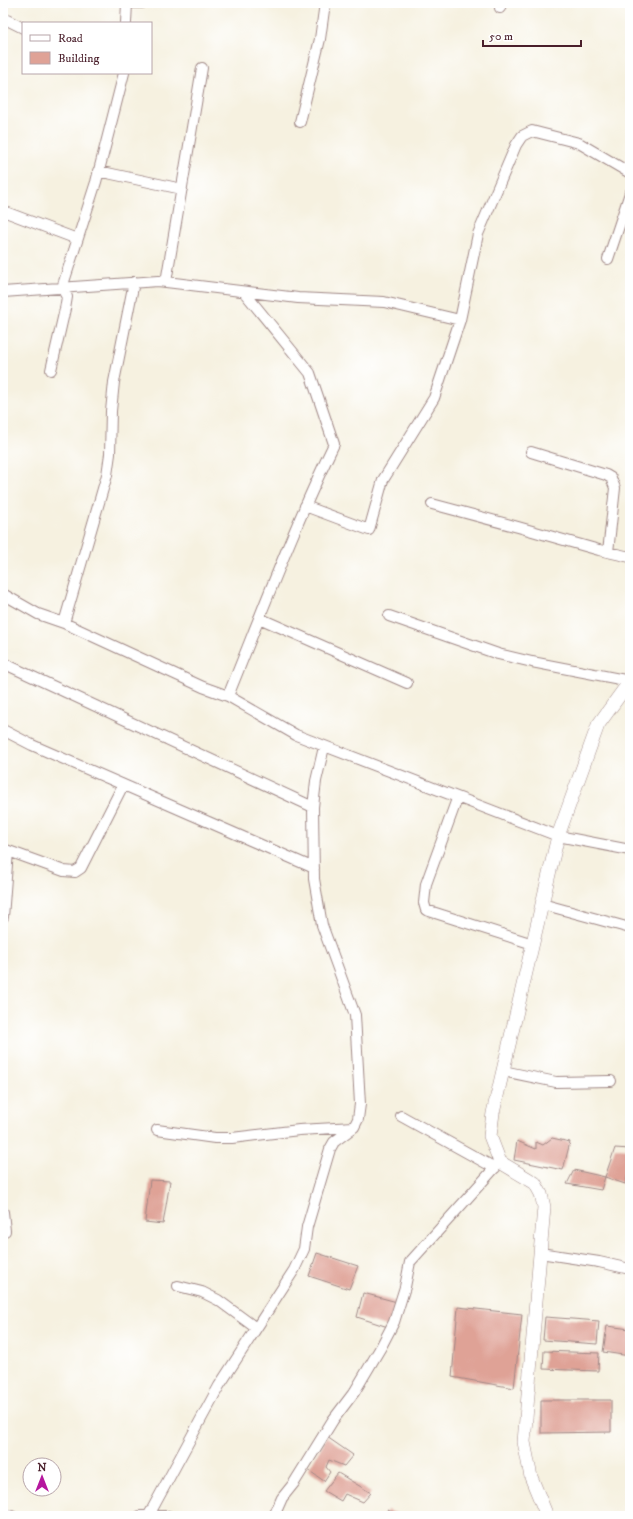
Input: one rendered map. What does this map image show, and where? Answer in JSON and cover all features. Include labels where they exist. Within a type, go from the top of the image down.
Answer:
[{"type":"street","points":[[126,22],[126,3],[142,3]]},
{"type":"street","points":[[300,122],[320,39],[325,3]]},
{"type":"street","points":[[3,18],[22,28]]},
{"type":"street","points":[[166,282],[202,68]]},
{"type":"street","points":[[50,370],[66,309],[67,297],[62,288],[98,172],[124,74]]},
{"type":"street","points":[[305,506],[369,530],[383,480],[434,398],[460,320],[478,234],[504,170],[522,136],[532,130],[579,143],[630,173]]},
{"type":"street","points":[[98,172],[182,189]]},
{"type":"street","points":[[608,259],[630,193]]},
{"type":"street","points":[[3,211],[77,240]]},
{"type":"street","points":[[3,292],[134,282],[166,282],[298,298],[384,302],[460,320]]},
{"type":"street","points":[[64,624],[107,475],[110,454],[110,411],[114,382],[134,282]]},
{"type":"street","points":[[228,696],[305,506],[334,444],[310,373],[244,292]]},
{"type":"street","points":[[531,452],[606,475],[611,478],[615,488],[608,552]]},
{"type":"street","points":[[432,504],[630,557]]},
{"type":"street","points":[[3,594],[38,614],[64,624],[203,687],[228,696],[296,735],[324,747],[457,799],[558,836],[630,850]]},
{"type":"street","points":[[389,616],[498,654],[630,681],[598,725],[558,836],[493,1113],[490,1136],[498,1165]]},
{"type":"street","points":[[259,618],[407,683]]},
{"type":"street","points":[[3,663],[313,807]]},
{"type":"street","points":[[3,730],[32,745],[314,868]]},
{"type":"street","points":[[168,1516],[145,1516],[219,1386],[294,1270],[304,1249],[308,1227],[330,1149],[334,1142],[354,1127],[358,1119],[360,1104],[355,1015],[322,925],[314,879],[313,807],[316,781],[324,747]]},
{"type":"street","points":[[3,917],[6,850],[64,871],[75,872],[81,868],[123,785]]},
{"type":"street","points":[[457,799],[426,884],[424,903],[426,910],[533,944]]},
{"type":"street","points":[[542,904],[630,928]]},
{"type":"street","points":[[503,1071],[556,1082],[611,1081]]},
{"type":"street","points":[[401,1116],[534,1183],[541,1194],[544,1207],[524,1442],[531,1477],[547,1516]]},
{"type":"street","points":[[157,1130],[215,1138],[232,1138],[299,1130],[354,1127]]},
{"type":"street","points":[[274,1516],[282,1498],[294,1482],[333,1420],[355,1391],[381,1347],[394,1322],[405,1287],[410,1262],[498,1165]]},
{"type":"street","points":[[3,1212],[5,1231]]},
{"type":"street","points":[[540,1253],[630,1268]]},
{"type":"street","points":[[178,1286],[202,1292],[218,1300],[256,1328]]},
{"type":"street","points":[[3,1514],[12,1516]]},
{"type":"building","points":[[552,1138],[570,1142],[563,1170],[514,1160],[517,1141],[536,1149],[536,1142],[543,1145]]},
{"type":"building","points":[[615,1148],[630,1149],[630,1167],[625,1184],[605,1177]]},
{"type":"building","points":[[574,1170],[605,1177],[601,1190],[567,1184]]},
{"type":"building","points":[[150,1180],[170,1181],[163,1224],[145,1222]]},
{"type":"building","points":[[317,1253],[358,1266],[349,1289],[309,1276]]},
{"type":"building","points":[[363,1293],[397,1302],[388,1327],[357,1317]]},
{"type":"building","points":[[458,1307],[522,1314],[514,1388],[452,1377]]},
{"type":"building","points":[[545,1317],[599,1321],[597,1344],[543,1340]]},
{"type":"building","points":[[607,1326],[630,1329],[630,1356],[603,1352]]},
{"type":"building","points":[[544,1351],[599,1353],[598,1371],[543,1369]]},
{"type":"building","points":[[541,1400],[611,1400],[611,1432],[541,1433]]},
{"type":"building","points":[[327,1437],[353,1455],[344,1466],[329,1460],[326,1467],[330,1472],[324,1481],[308,1470]]},
{"type":"building","points":[[338,1473],[371,1493],[363,1502],[345,1494],[341,1501],[324,1491]]},
{"type":"building","points":[[387,1510],[403,1516],[385,1516]]}]
